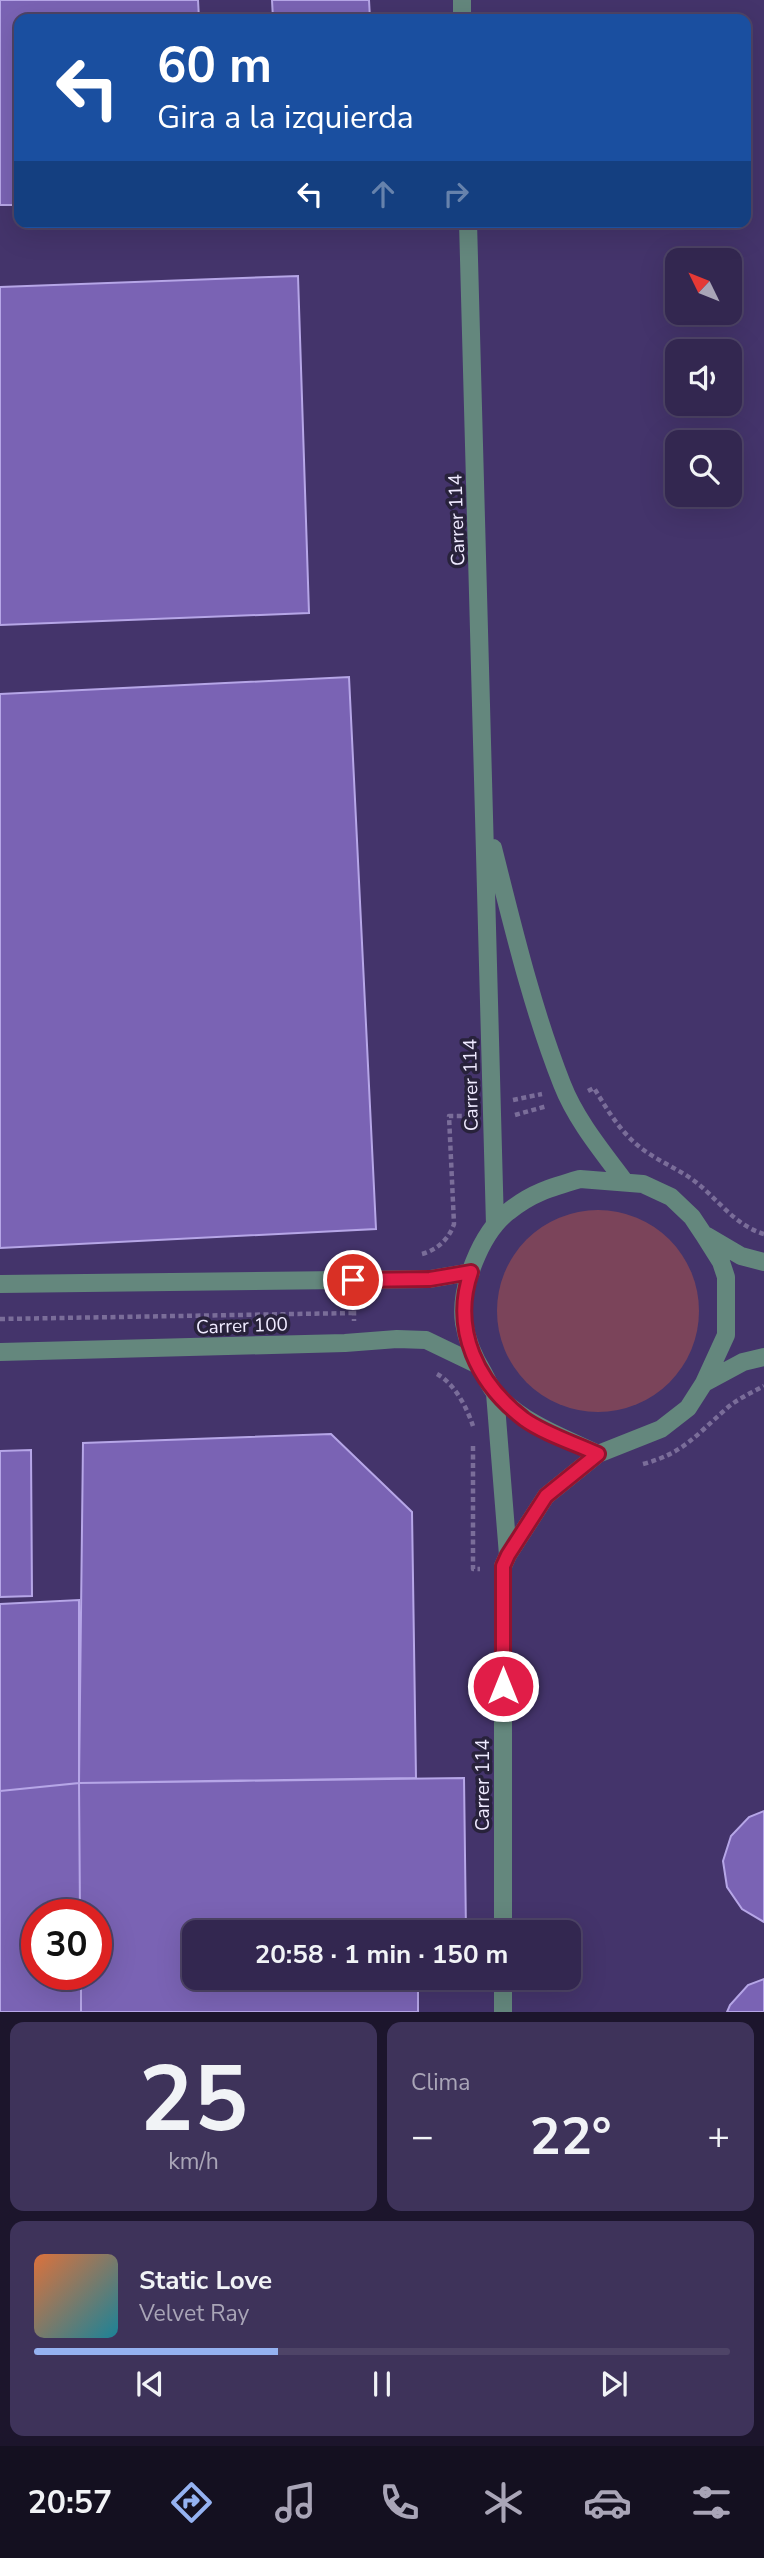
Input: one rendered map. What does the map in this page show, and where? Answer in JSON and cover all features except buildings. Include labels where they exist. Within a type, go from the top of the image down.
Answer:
[{"type":"street","name":"Carrer 114","points":[[468,228],[494,1216]]},
{"type":"street","name":"Carrer 114","points":[[485,817],[524,968],[562,1085],[586,1130],[625,1182]]},
{"type":"street","points":[[598,1454],[526,1420],[495,1394],[471,1353],[463,1320],[471,1272],[494,1216],[507,1213],[536,1192],[580,1179],[643,1184],[671,1197],[692,1217],[704,1235],[741,1256],[764,1262]]},
{"type":"street","name":"Carrer 114","points":[[503,1920],[503,1566],[546,1496],[598,1454],[661,1429],[688,1408],[704,1383],[726,1335],[727,1307],[726,1277],[721,1262],[704,1235]]},
{"type":"street","points":[[0,1284],[430,1279],[471,1272]]},
{"type":"street","name":"Carrer 100","points":[[0,1352],[345,1343],[397,1339],[426,1340],[478,1365]]},
{"type":"street","points":[[704,1383],[743,1362],[764,1357]]},
{"type":"street","name":"Carrer 114","points":[[495,1394],[508,1555]]},
{"type":"street","points":[[502,2012],[503,1990]]},
{"type":"path","points":[[587,1091],[594,1088],[612,1117],[644,1151],[679,1169],[704,1189],[724,1211],[751,1230],[764,1234]]},
{"type":"path","points":[[510,1101],[549,1092]]},
{"type":"path","points":[[508,1117],[555,1104]]},
{"type":"path","name":"Carrer 114","points":[[451,1234],[454,1224],[449,1116],[474,1116]]},
{"type":"path","name":"Carrer 100","points":[[0,1319],[354,1313],[354,1300]]},
{"type":"path","points":[[428,1369],[446,1380],[463,1403],[472,1424],[475,1502],[473,1569],[484,1568]]},
{"type":"shaded area","points":[[598,1210],[637,1218],[654,1227],[669,1240],[682,1255],[691,1272],[699,1311],[691,1350],[682,1367],[669,1382],[654,1395],[637,1404],[598,1412],[559,1404],[542,1395],[527,1382],[514,1367],[505,1350],[497,1311],[505,1272],[514,1255],[527,1240],[542,1227],[559,1218]]},
{"type":"route","points":[[353,1280],[430,1279],[471,1272],[463,1320],[471,1353],[495,1394],[526,1420],[598,1454],[546,1496],[503,1566],[503,1686]]}]
